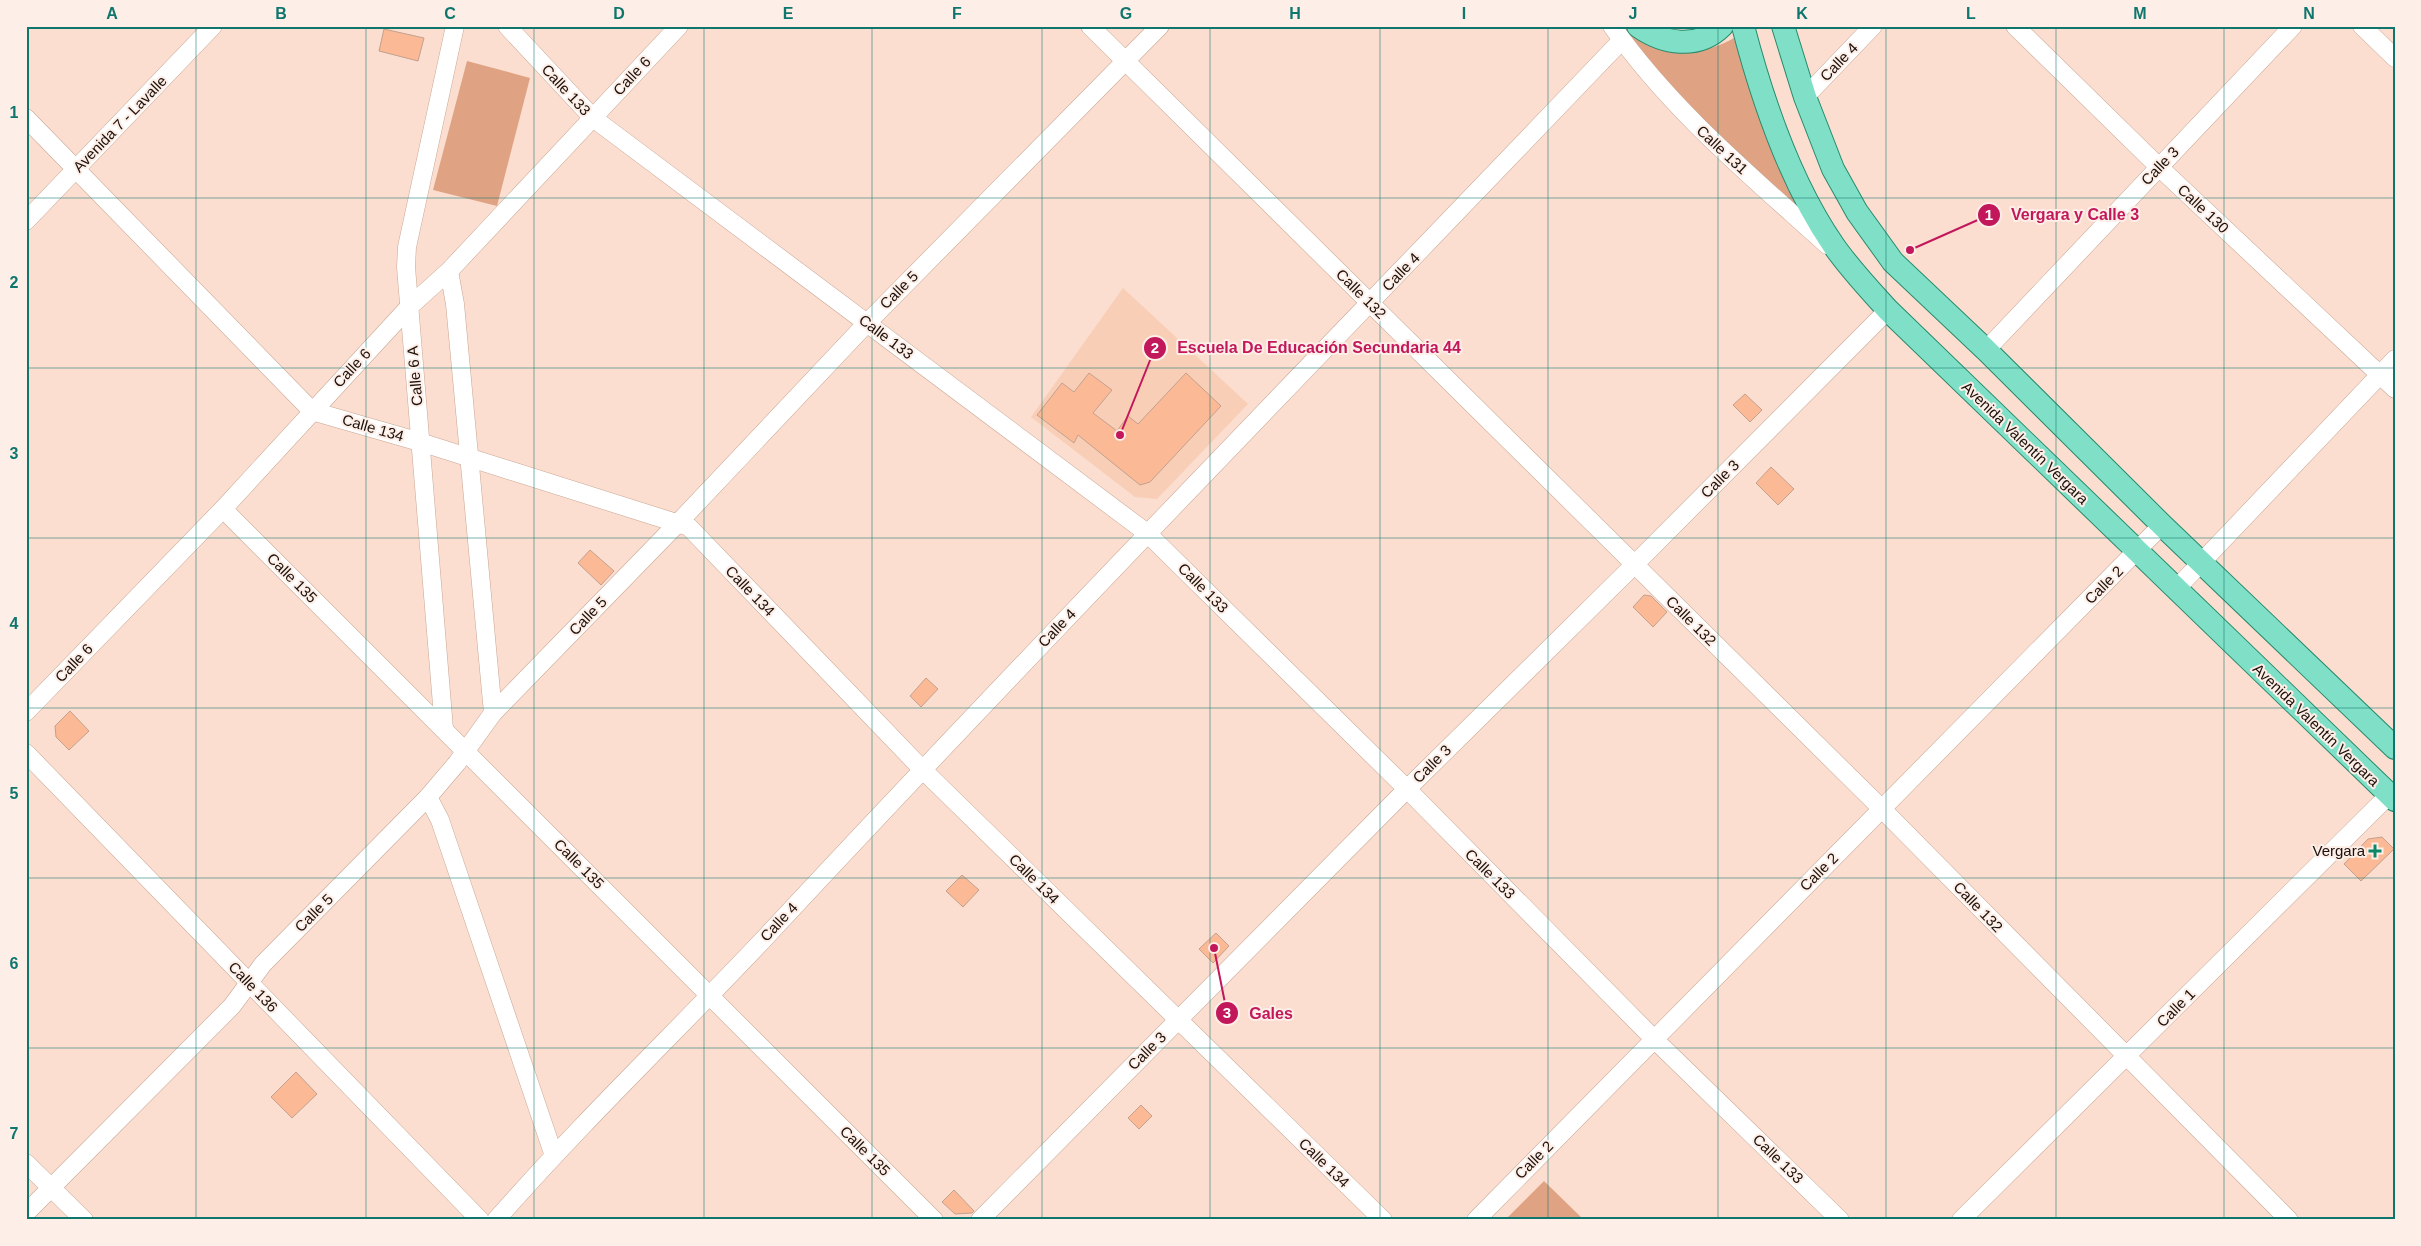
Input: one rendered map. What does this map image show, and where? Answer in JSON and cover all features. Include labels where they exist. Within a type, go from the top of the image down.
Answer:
[{"type":"main road","points":[[1624,31],[1682,42],[1712,34],[1722,26]]},
{"type":"main road","name":"Avenida Valentín Vergara","points":[[1743,26],[1767,103],[1790,161],[1825,232],[1845,261],[1888,310],[2392,798]]},
{"type":"main road","points":[[1783,26],[1805,97],[1843,190],[1879,245],[1905,274],[1986,350],[2162,525],[2395,748]]},
{"type":"street","name":"Avenida 7 - Lavalle","points":[[26,221],[213,26]]},
{"type":"street","name":"Calle 6 A","points":[[444,729],[406,267],[407,247],[455,26]]},
{"type":"street","name":"Calle 133","points":[[507,26],[524,34],[593,118],[1147,533],[1406,789],[1654,1039],[1840,1220]]},
{"type":"street","name":"Calle 6","points":[[26,712],[223,509],[409,307],[449,272],[679,26]]},
{"type":"street","name":"Calle 132","points":[[1090,26],[1882,809],[2288,1220]]},
{"type":"street","name":"Calle 5","points":[[26,1213],[226,1013],[263,964],[428,797],[493,713],[680,522],[867,323],[1160,26]]},
{"type":"street","name":"Calle 4","points":[[1805,97],[1873,26]]},
{"type":"street","name":"Calle 130","points":[[2015,26],[2159,167],[2395,389]]},
{"type":"street","name":"Calle 3","points":[[1986,350],[2293,26]]},
{"type":"street","points":[[2362,26],[2395,58]]},
{"type":"street","name":"Calle 131","points":[[1624,31],[1667,95],[1701,131],[1845,261]]},
{"type":"street","name":"Calle 4","points":[[496,1220],[554,1156],[710,996],[922,769],[1370,303],[1624,31]]},
{"type":"street","name":"Calle 134","points":[[26,118],[312,411],[468,456],[680,522],[689,527],[922,769],[1383,1220]]},
{"type":"street","points":[[449,272],[455,304],[493,713]]},
{"type":"street","name":"Calle 3","points":[[980,1220],[1406,789],[1634,565],[1888,310]]},
{"type":"street","points":[[2176,589],[2395,359]]},
{"type":"street","name":"Calle 135","points":[[223,509],[934,1220]]},
{"type":"street","name":"Calle 2","points":[[1476,1220],[2162,525]]},
{"type":"street","name":"Calle 136","points":[[26,753],[480,1220]]},
{"type":"street","points":[[428,797],[440,820],[554,1156]]},
{"type":"street","name":"Calle 1","points":[[1961,1220],[2392,798]]},
{"type":"street","points":[[26,1163],[84,1220]]},
{"type":"shaded area","points":[[1621,26],[1629,26],[1669,44],[1693,50],[1719,45],[1734,38],[1742,64],[1803,210],[1798,213],[1691,110]]},
{"type":"shaded area","points":[[467,61],[530,78],[497,206],[433,190]]},
{"type":"shaded area","points":[[1123,288],[1248,404],[1157,499],[1135,497],[1031,417]]},
{"type":"shaded area","points":[[1544,1181],[1584,1220],[1505,1220]]},
{"type":"building","points":[[384,29],[424,38],[418,61],[379,51]]},
{"type":"building","points":[[1089,373],[1112,390],[1093,413],[1117,431],[1128,416],[1138,424],[1186,373],[1221,406],[1150,482],[1140,485],[1078,435],[1074,443],[1037,415],[1062,383],[1074,392]]},
{"type":"building","points":[[1745,394],[1762,410],[1750,422],[1733,405]]},
{"type":"building","points":[[1771,467],[1794,489],[1778,505],[1756,483]]},
{"type":"building","points":[[590,550],[614,571],[601,585],[578,563]]},
{"type":"building","points":[[1644,595],[1651,596],[1667,612],[1653,627],[1633,607]]},
{"type":"building","points":[[926,678],[938,689],[921,707],[910,696]]},
{"type":"building","points":[[70,711],[89,731],[69,750],[56,737],[55,726]]},
{"type":"building","points":[[2382,837],[2394,849],[2361,881],[2344,864],[2368,839]]},
{"type":"building","points":[[962,875],[979,890],[963,907],[946,891]]},
{"type":"building","points":[[1216,933],[1229,946],[1213,963],[1199,949]]},
{"type":"building","points":[[296,1072],[317,1094],[292,1118],[271,1097]]},
{"type":"building","points":[[1141,1105],[1152,1116],[1139,1129],[1128,1118]]},
{"type":"building","points":[[954,1190],[974,1211],[972,1213],[955,1214],[942,1202]]},
{"type":"place","name":"Vergara y Calle 3","points":[[1910,250]]},
{"type":"place","name":"Escuela De Educación Secundaria 44","points":[[1120,435]]},
{"type":"place","name":"Vergara","points":[[2375,851]]},
{"type":"place","name":"Gales","points":[[1214,948]]}]
